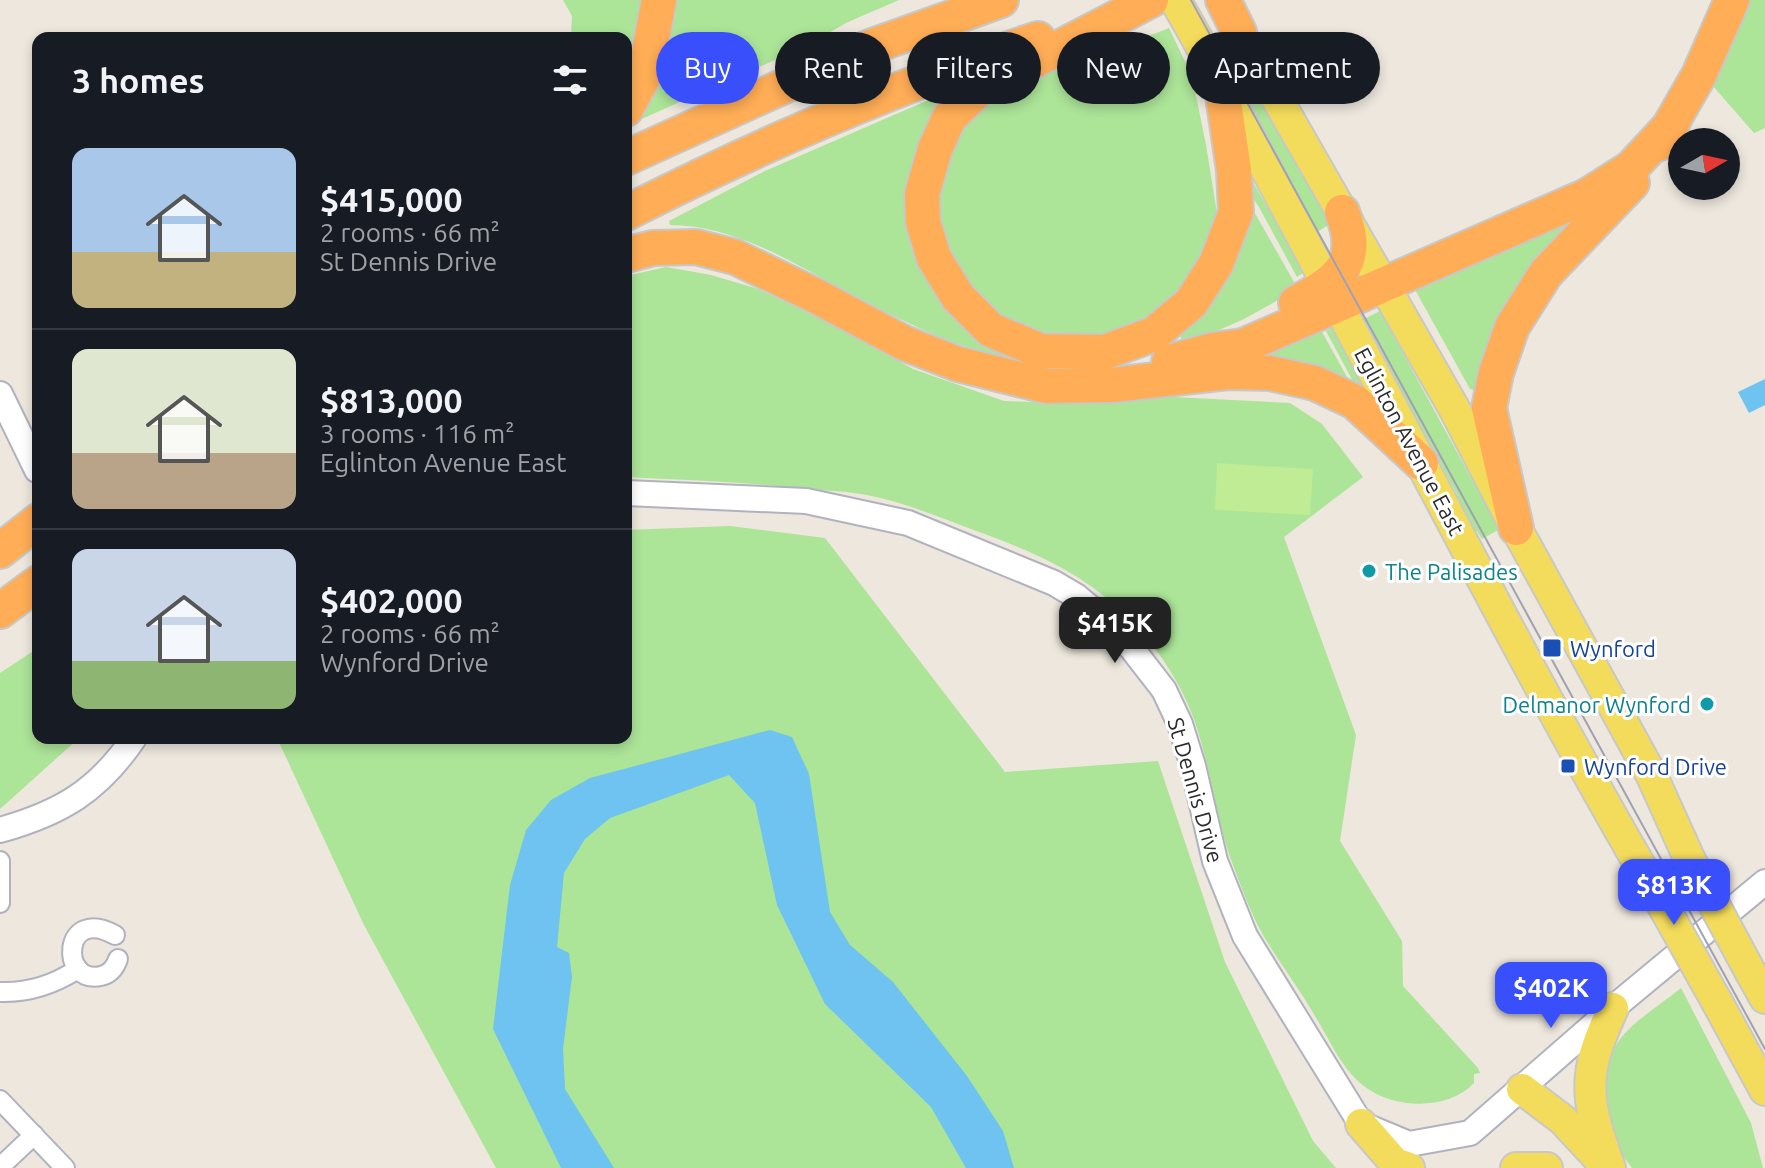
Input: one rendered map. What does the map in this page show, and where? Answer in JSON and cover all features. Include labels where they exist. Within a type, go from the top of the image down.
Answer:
[{"type":"highway","points":[[632,98],[645,74],[659,0]]},
{"type":"highway","points":[[632,155],[870,47],[1001,0]]},
{"type":"highway","points":[[1151,0],[978,90],[949,118],[935,149],[922,194],[923,222],[934,258],[958,297],[991,330],[1041,351],[1105,352],[1154,334],[1191,303],[1216,264],[1236,212],[1234,170],[1224,104]]},
{"type":"highway","points":[[632,210],[685,183],[884,97],[978,59],[1151,0]]},
{"type":"highway","points":[[1222,0],[1239,32]]},
{"type":"highway","points":[[1516,528],[1489,408],[1496,373],[1512,327],[1546,273],[1638,176],[1699,75],[1732,0]]},
{"type":"highway","points":[[1014,378],[1136,371],[1212,350],[1243,346],[1334,294],[1384,283],[1587,196],[1631,168],[1672,124]]},
{"type":"highway","points":[[1334,294],[1351,244],[1349,228],[1342,212]]},
{"type":"highway","points":[[632,253],[653,248],[696,247],[735,257],[904,343],[958,364],[1047,386],[1112,385],[1228,372],[1270,373],[1315,383],[1355,402],[1421,463]]},
{"type":"highway","points":[[0,551],[32,526]]},
{"type":"highway","points":[[0,611],[32,587]]},
{"type":"main road","name":"Eglinton Avenue East","points":[[1175,0],[1193,32]]},
{"type":"main road","name":"Eglinton Avenue East","points":[[1233,104],[1604,803],[1764,1091]]},
{"type":"main road","points":[[1280,104],[1455,410],[1652,776],[1689,858],[1760,984]]},
{"type":"main road","points":[[1608,1168],[1596,1130],[1590,1075],[1613,1008]]},
{"type":"main road","points":[[1522,1089],[1563,1120],[1608,1168]]},
{"type":"main road","points":[[1522,1089],[1549,1134],[1581,1168]]},
{"type":"main road","points":[[1361,1124],[1395,1163],[1409,1168]]},
{"type":"main road","points":[[1516,1168],[1547,1168]]},
{"type":"street","points":[[0,394],[32,460]]},
{"type":"street","name":"St Dennis Drive","points":[[632,493],[806,501],[908,523],[1054,583],[1076,596],[1119,632],[1164,690],[1180,724],[1215,861],[1245,936],[1361,1124]]},
{"type":"street","points":[[0,830],[41,818],[84,793],[103,777],[129,744]]},
{"type":"street","points":[[0,861],[0,903]]},
{"type":"street","points":[[1361,1124],[1409,1144],[1470,1133],[1613,1008],[1765,882]]},
{"type":"street","points":[[115,935],[97,927],[86,929],[76,936],[71,947],[71,959],[87,976],[99,977],[110,972],[118,959]]},
{"type":"street","points":[[0,992],[42,987],[60,981],[78,969]]},
{"type":"street","points":[[0,1100],[65,1168]]},
{"type":"street","points":[[0,1167],[34,1135]]},
{"type":"green space","points":[[563,0],[643,0],[632,66],[632,32],[571,32],[572,16]]},
{"type":"green space","points":[[678,0],[899,0],[830,32],[775,32],[775,60],[759,67],[759,32],[672,32]]},
{"type":"green space","points":[[1750,0],[1765,0],[1765,128],[1754,133],[1713,86]]},
{"type":"green space","points":[[1169,28],[1186,63],[1186,104],[1198,104],[1217,213],[1208,239],[1184,283],[1158,309],[1131,325],[1100,335],[1042,335],[1013,323],[981,302],[953,264],[937,209],[946,154],[974,105],[1041,104],[1041,71],[1057,63],[1057,104],[1170,104],[1170,32],[1159,32]]},
{"type":"green space","points":[[656,82],[656,104],[675,104],[637,121]]},
{"type":"green space","points":[[919,104],[937,104],[939,107],[920,141],[912,172],[913,243],[1039,366],[993,355],[927,331],[746,241],[721,232],[670,225],[669,221],[765,171]]},
{"type":"green space","points":[[1246,104],[1264,104],[1330,224],[1317,232]]},
{"type":"green space","points":[[1250,177],[1304,272],[1297,277],[1259,207],[1244,192]]},
{"type":"green space","points":[[1582,206],[1477,391],[1470,389],[1413,286]]},
{"type":"green space","points":[[1252,208],[1298,289],[1244,319],[1185,345],[1176,329]]},
{"type":"green space","points":[[666,267],[711,275],[755,288],[821,318],[913,369],[1004,401],[1099,404],[1154,396],[1290,403],[1322,424],[1363,477],[1284,537],[1356,735],[1340,841],[1402,941],[1403,986],[1478,1068],[1480,1073],[1474,1074],[1474,1083],[1451,1098],[1422,1104],[1408,1103],[1380,1096],[1368,1089],[1344,1065],[1263,935],[1249,906],[1225,840],[1195,722],[1180,688],[1149,641],[1095,589],[1065,569],[1015,546],[882,498],[762,485],[632,477],[632,275]]},
{"type":"green space","points":[[1380,311],[1476,487],[1479,485],[1501,519],[1495,522],[1498,530],[1482,539],[1477,531],[1470,535],[1454,497],[1458,496],[1362,320]]},
{"type":"green space","points":[[1316,321],[1353,388],[1244,361]]},
{"type":"green space","points":[[1334,327],[1363,381],[1355,385],[1326,331]]},
{"type":"green space","points":[[1217,463],[1313,469],[1310,515],[1215,510]]},
{"type":"green space","points":[[730,526],[825,538],[1005,772],[1158,761],[1225,962],[1313,1141],[1336,1168],[496,1168],[364,925],[280,744],[632,744],[632,530]]},
{"type":"green space","points":[[32,652],[32,744],[72,744],[0,809],[0,673]]},
{"type":"green space","points":[[1681,988],[1751,1123],[1763,1168],[1632,1168],[1609,1132],[1603,1096],[1606,1072],[1614,1050],[1633,1025]]},
{"type":"water","points":[[1765,379],[1765,405],[1749,413],[1738,392]]},
{"type":"water","points":[[770,730],[792,737],[809,774],[830,912],[850,945],[893,982],[967,1076],[1003,1131],[1014,1168],[966,1168],[931,1107],[825,1004],[777,905],[755,803],[729,775],[610,818],[585,839],[564,873],[557,947],[569,953],[572,977],[563,1049],[565,1089],[614,1168],[561,1168],[493,1029],[510,885],[526,830],[551,800],[590,778]]},
{"type":"tram line","points":[[1191,0],[1765,1049]]},
{"type":"place","name":"The Palisades","points":[[1369,571]]},
{"type":"place","name":"Wynford","points":[[1552,648]]},
{"type":"place","name":"Delmanor Wynford","points":[[1707,704]]},
{"type":"place","name":"Wynford Drive","points":[[1568,766]]}]
